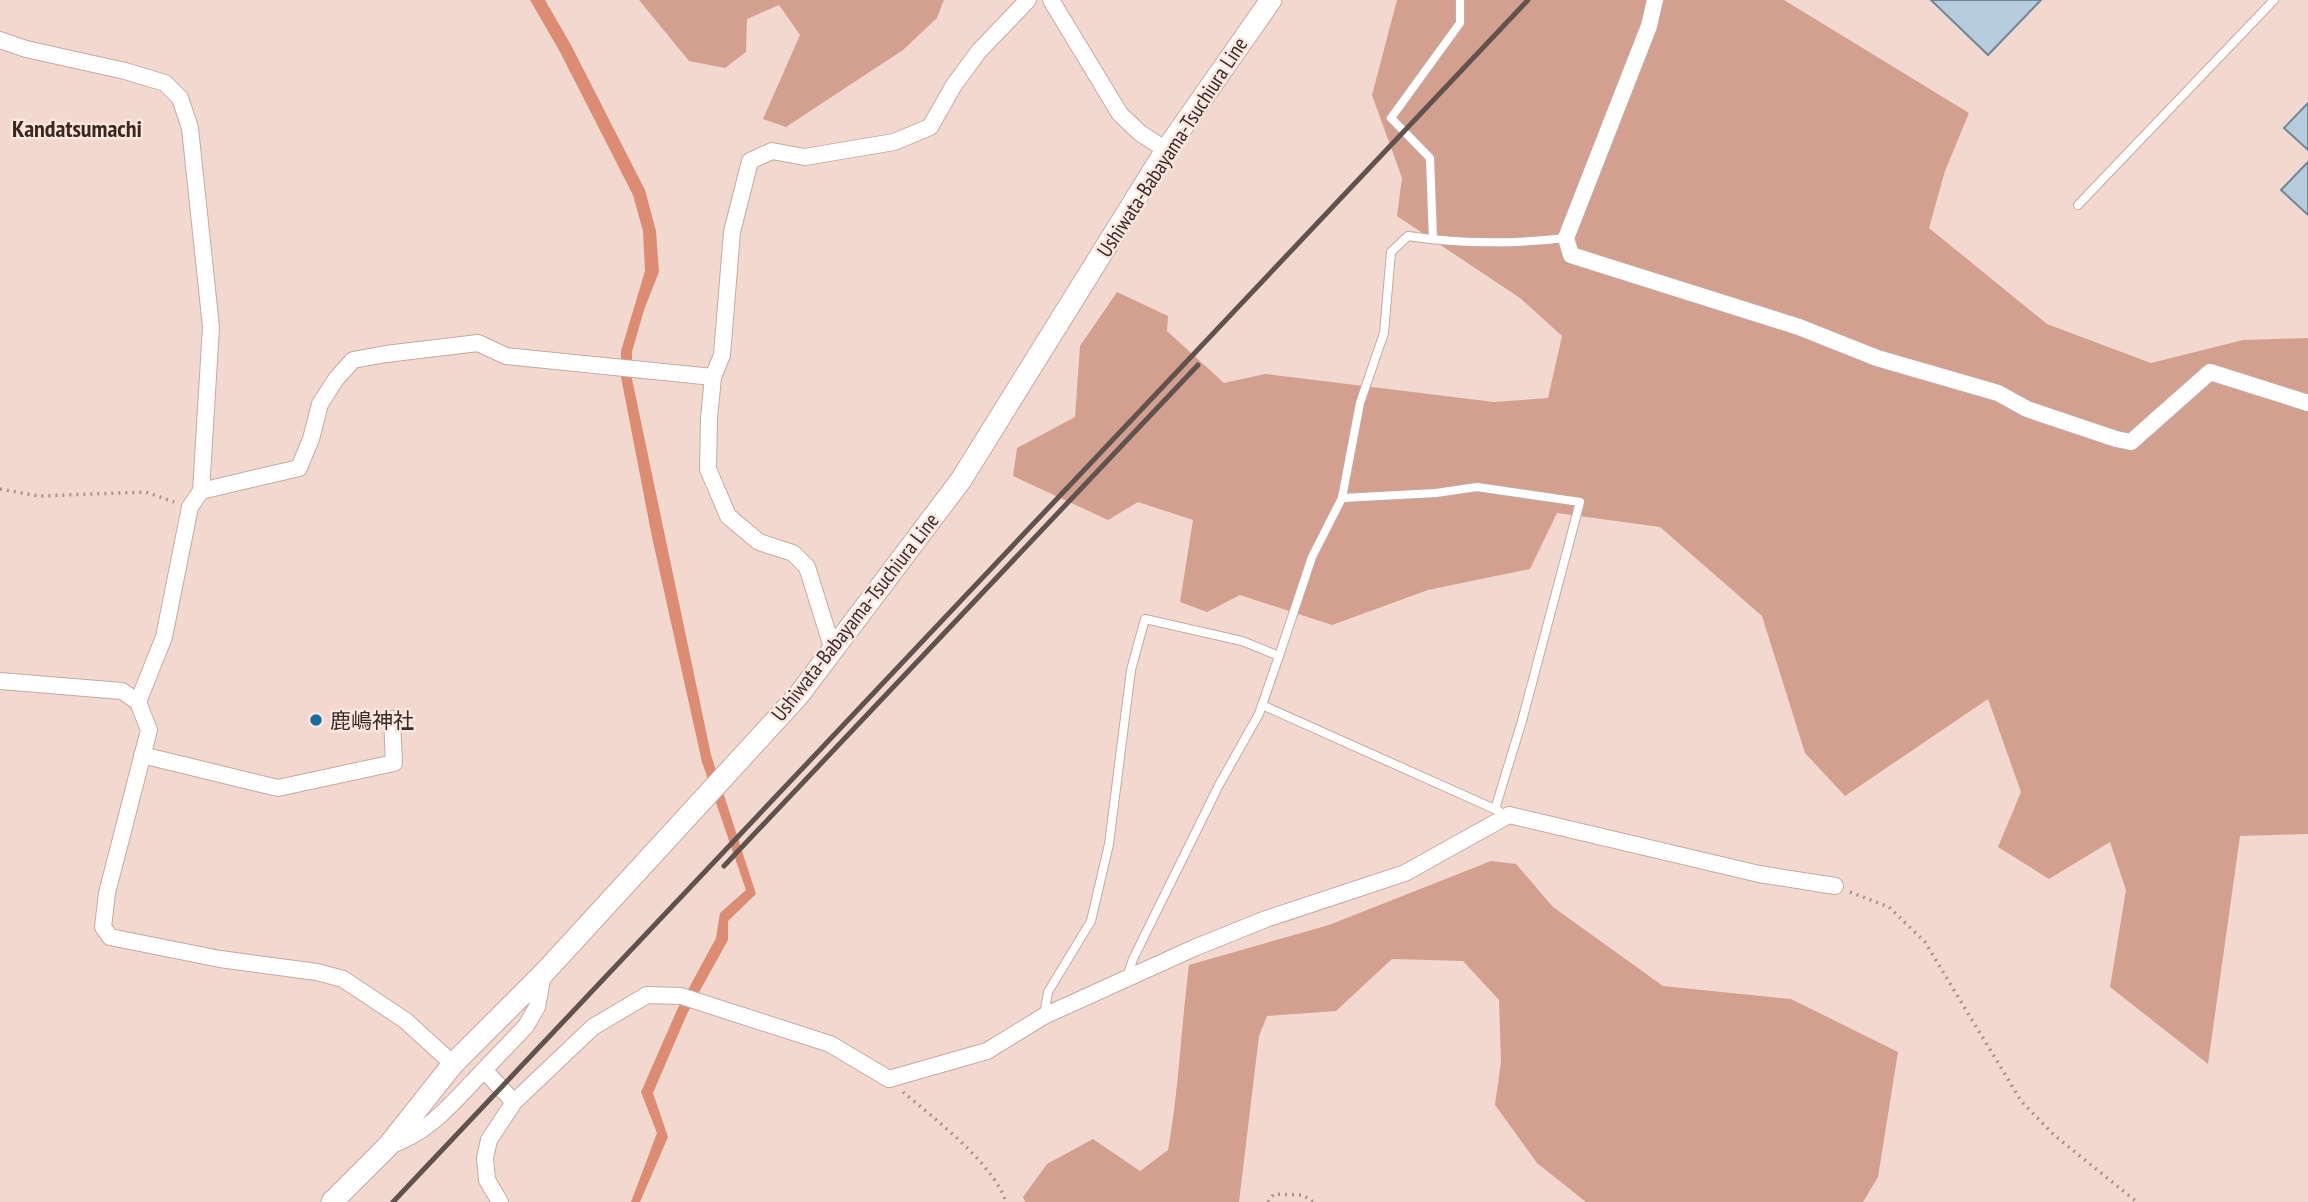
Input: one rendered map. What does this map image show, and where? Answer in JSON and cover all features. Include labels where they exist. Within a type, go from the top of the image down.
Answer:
[{"type":"main road","name":"Ushiwata-Babayama-Tsuchiura Line","points":[[332,1202],[388,1146],[453,1064],[543,974],[798,696],[961,480],[1166,150],[1271,0]]},
{"type":"street","points":[[833,650],[807,567],[793,552],[759,542],[728,516],[708,469],[713,377],[722,355],[732,232],[750,161],[772,151],[805,158],[894,142],[930,127],[954,85],[979,51],[1028,0]]},
{"type":"street","points":[[1051,0],[1120,114],[1140,133],[1166,150]]},
{"type":"street","points":[[1655,0],[1649,26],[1566,238],[1571,255],[1799,327],[1877,358],[1998,393],[2027,409],[2116,439],[2131,442],[2210,372],[2308,403]]},
{"type":"street","points":[[0,40],[26,49],[125,71],[165,83],[180,98],[190,128],[211,327],[201,491],[190,507],[164,637],[138,702]]},
{"type":"street","points":[[201,491],[299,468],[311,439],[320,404],[336,379],[353,360],[478,343],[506,356],[713,377]]},
{"type":"street","points":[[0,681],[122,691],[138,702],[149,730],[107,893],[103,927],[110,937],[220,960],[317,972],[343,979],[406,1021],[453,1064]]},
{"type":"street","points":[[142,755],[278,788],[394,763],[392,719]]},
{"type":"street","points":[[500,1202],[486,1180],[485,1158],[489,1140],[514,1102],[593,1027],[647,995],[681,996],[830,1044],[889,1079],[987,1051],[1044,1016],[1127,978],[1266,919],[1405,873],[1502,812],[1759,874],[1835,886]]},
{"type":"street","points":[[388,1146],[404,1141],[437,1120],[526,1026],[537,1007],[543,974]]},
{"type":"street","points":[[484,1070],[514,1102]]},
{"type":"lane","points":[[1433,239],[1430,158],[1391,118],[1460,23],[1460,0]]},
{"type":"lane","points":[[2078,205],[2274,0]]},
{"type":"lane","points":[[1127,978],[1133,960],[1200,822],[1262,705],[1312,557],[1342,498],[1360,402],[1384,333],[1391,252],[1409,236],[1528,242],[1566,238]]},
{"type":"lane","points":[[1262,705],[1502,812],[1522,721],[1580,502],[1477,487],[1436,493],[1342,498]]},
{"type":"lane","points":[[1044,1016],[1048,992],[1091,921],[1109,844],[1131,670],[1145,619],[1242,641],[1279,656]]},
{"type":"path","points":[[0,489],[39,496],[146,492],[190,507]]},
{"type":"path","points":[[1835,886],[1889,908],[1925,942],[2021,1101],[2054,1135],[2137,1202]]},
{"type":"path","points":[[889,1079],[982,1164],[1006,1202]]},
{"type":"path","points":[[1268,1202],[1275,1194],[1303,1195],[1313,1202]]},
{"type":"shaded area","points":[[530,0],[545,0],[571,45],[645,190],[656,231],[659,272],[632,352],[632,379],[711,755],[756,894],[728,921],[728,940],[687,1014],[653,1093],[668,1137],[640,1202],[631,1202],[657,1133],[641,1092],[677,1010],[716,938],[720,913],[746,890],[702,762],[652,537],[621,377],[621,351],[645,271],[643,231],[633,195],[559,50]]},
{"type":"shaded area","points":[[639,0],[944,0],[937,18],[903,50],[786,127],[763,119],[800,35],[779,5],[747,19],[746,52],[725,68],[689,61]]},
{"type":"shaded area","points":[[1397,0],[1784,0],[1969,113],[1945,171],[1929,228],[2047,324],[2151,363],[2243,340],[2308,338],[2308,834],[2240,836],[2208,1064],[2110,987],[2126,890],[2110,842],[2049,879],[1998,847],[2021,792],[1988,699],[1845,796],[1805,753],[1762,616],[1660,527],[1557,513],[1530,569],[1428,590],[1332,625],[1240,595],[1207,612],[1180,602],[1193,520],[1138,502],[1108,520],[1013,476],[1017,448],[1075,417],[1080,346],[1117,292],[1168,316],[1167,331],[1224,383],[1265,374],[1494,402],[1548,398],[1562,336],[1520,298],[1397,216],[1402,178],[1372,95]]},
{"type":"shaded area","points":[[1491,861],[1516,864],[1553,907],[1663,986],[1791,999],[1898,1052],[1878,1177],[1863,1202],[1586,1202],[1537,1163],[1495,1105],[1501,1062],[1499,1000],[1463,961],[1392,959],[1336,1011],[1267,1016],[1259,1036],[1239,1202],[1025,1202],[1023,1197],[1047,1164],[1093,1139],[1140,1171],[1168,1150],[1189,965],[1329,925]]},
{"type":"building","points":[[1931,0],[2041,0],[1988,55]]},
{"type":"building","points":[[2308,103],[2308,150],[2284,128]]},
{"type":"building","points":[[2308,162],[2308,215],[2281,190]]},
{"type":"railway","points":[[393,1202],[1528,0]]},
{"type":"railway","points":[[724,866],[1198,365]]},
{"type":"place","name":"鹿嶋神社","points":[[316,720]]},
{"type":"district","name":"Kandatsumachi","points":[[77,128]]}]
